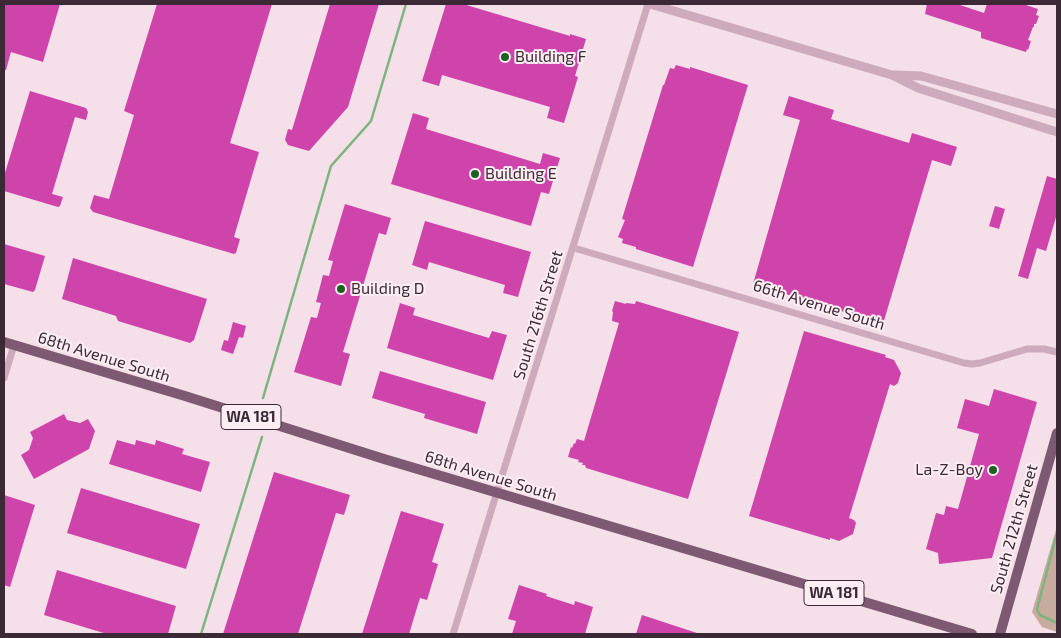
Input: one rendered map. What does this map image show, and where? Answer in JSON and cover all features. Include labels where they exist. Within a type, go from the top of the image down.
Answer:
[{"type":"main road","name":"68th Avenue South","points":[[4,342],[185,396],[384,460],[972,634]]},
{"type":"main road","name":"South 212th Street","points":[[1000,634],[1057,433]]},
{"type":"street","points":[[649,4],[892,75],[918,88],[1057,132]]},
{"type":"street","name":"South 216th Street","points":[[454,634],[649,4]]},
{"type":"street","points":[[892,75],[921,76],[1057,114]]},
{"type":"street","name":"66th Avenue South","points":[[574,248],[964,363],[980,363],[1027,349],[1044,349],[1057,352]]},
{"type":"street","points":[[4,378],[14,345]]},
{"type":"shaded area","points":[[1057,526],[1057,632],[1042,627],[1032,612]]},
{"type":"building","points":[[4,4],[60,4],[43,62],[11,52],[6,70],[4,70]]},
{"type":"building","points":[[157,4],[272,4],[230,143],[259,152],[234,237],[240,239],[234,254],[93,212],[90,208],[94,195],[109,199],[134,115],[124,111]]},
{"type":"building","points":[[330,4],[379,4],[348,107],[309,151],[288,145],[285,140],[288,129],[292,130]]},
{"type":"building","name":"Building F","points":[[446,4],[463,4],[586,39],[575,76],[578,77],[564,123],[547,118],[550,107],[442,75],[439,86],[422,81]]},
{"type":"building","points":[[927,4],[957,4],[984,13],[987,4],[1023,4],[1038,9],[1036,15],[1039,16],[1028,40],[1031,41],[1026,52],[981,38],[981,32],[925,14]]},
{"type":"building","points":[[676,65],[690,69],[690,67],[748,85],[693,267],[636,249],[636,247],[622,243],[623,239],[618,237],[625,220],[622,219],[663,85],[670,68],[674,69]]},
{"type":"building","points":[[30,91],[86,108],[88,112],[86,120],[75,117],[52,194],[63,197],[58,207],[4,191],[4,176]]},
{"type":"building","points":[[789,96],[834,110],[831,119],[909,143],[912,133],[957,147],[951,166],[932,160],[883,324],[753,284],[800,120],[783,115]]},
{"type":"building","name":"Building E","points":[[413,113],[429,118],[426,129],[540,164],[543,153],[560,158],[549,194],[541,192],[531,226],[391,184]]},
{"type":"building","points":[[1047,176],[1057,179],[1057,214],[1046,251],[1037,248],[1028,279],[1018,276]]},
{"type":"building","name":"Building D","points":[[345,204],[391,218],[386,235],[379,233],[343,352],[350,354],[341,386],[294,372],[311,317],[317,318],[321,303],[316,302],[323,275],[329,276],[333,261],[328,260]]},
{"type":"building","points":[[995,206],[1005,209],[999,229],[989,226]]},
{"type":"building","points":[[425,221],[531,252],[518,297],[503,293],[505,285],[429,262],[427,270],[412,265]]},
{"type":"building","points":[[4,244],[45,256],[33,292],[4,284]]},
{"type":"building","points":[[73,258],[207,299],[194,340],[190,343],[118,321],[116,316],[62,299]]},
{"type":"building","points":[[615,301],[635,304],[636,301],[739,332],[688,499],[586,468],[585,465],[582,465],[583,463],[578,462],[579,460],[568,457],[571,447],[577,439],[584,441],[619,323],[612,321]]},
{"type":"building","points":[[400,303],[415,308],[413,315],[489,338],[492,331],[507,335],[493,380],[387,348]]},
{"type":"building","points":[[233,322],[246,326],[243,338],[239,337],[233,354],[221,350],[224,340],[228,341]]},
{"type":"building","points":[[804,331],[886,355],[885,357],[894,360],[901,373],[898,383],[894,386],[890,384],[849,518],[856,523],[853,534],[839,541],[749,516]]},
{"type":"building","points":[[380,371],[486,402],[477,434],[424,418],[425,414],[372,398]]},
{"type":"building","name":"La-Z-Boy","points":[[994,389],[1037,402],[992,558],[939,564],[938,553],[926,549],[936,513],[944,515],[946,506],[958,509],[979,434],[957,428],[965,399],[989,406]]},
{"type":"building","points":[[64,414],[67,420],[80,423],[88,419],[95,431],[89,449],[34,479],[21,455],[29,450],[33,438],[30,432]]},
{"type":"building","points":[[117,440],[135,445],[136,440],[155,445],[156,440],[184,449],[182,454],[210,462],[201,492],[109,464]]},
{"type":"building","points":[[274,472],[350,495],[344,515],[336,513],[298,634],[223,634]]},
{"type":"building","points":[[81,488],[200,524],[186,569],[67,533]]},
{"type":"building","points":[[4,495],[35,505],[10,587],[4,585]]},
{"type":"building","points":[[401,511],[444,524],[432,562],[438,564],[427,600],[420,598],[409,634],[362,634]]},
{"type":"building","points":[[57,570],[176,606],[168,634],[107,634],[44,615]]},
{"type":"building","points":[[519,585],[574,605],[575,601],[593,607],[585,634],[512,634],[516,621],[508,619]]},
{"type":"building","points":[[642,615],[697,633],[697,634],[636,634]]},
{"type":"waterway","points":[[263,398],[331,166],[371,121],[406,4]]},
{"type":"waterway","points":[[201,634],[262,437]]},
{"type":"waterway","points":[[1057,533],[1037,609],[1040,615],[1057,623]]},
{"type":"place","name":"Building F","points":[[505,57]]},
{"type":"place","name":"Building E","points":[[475,174]]},
{"type":"place","name":"Building D","points":[[341,289]]},
{"type":"place","name":"La-Z-Boy","points":[[993,470]]}]
